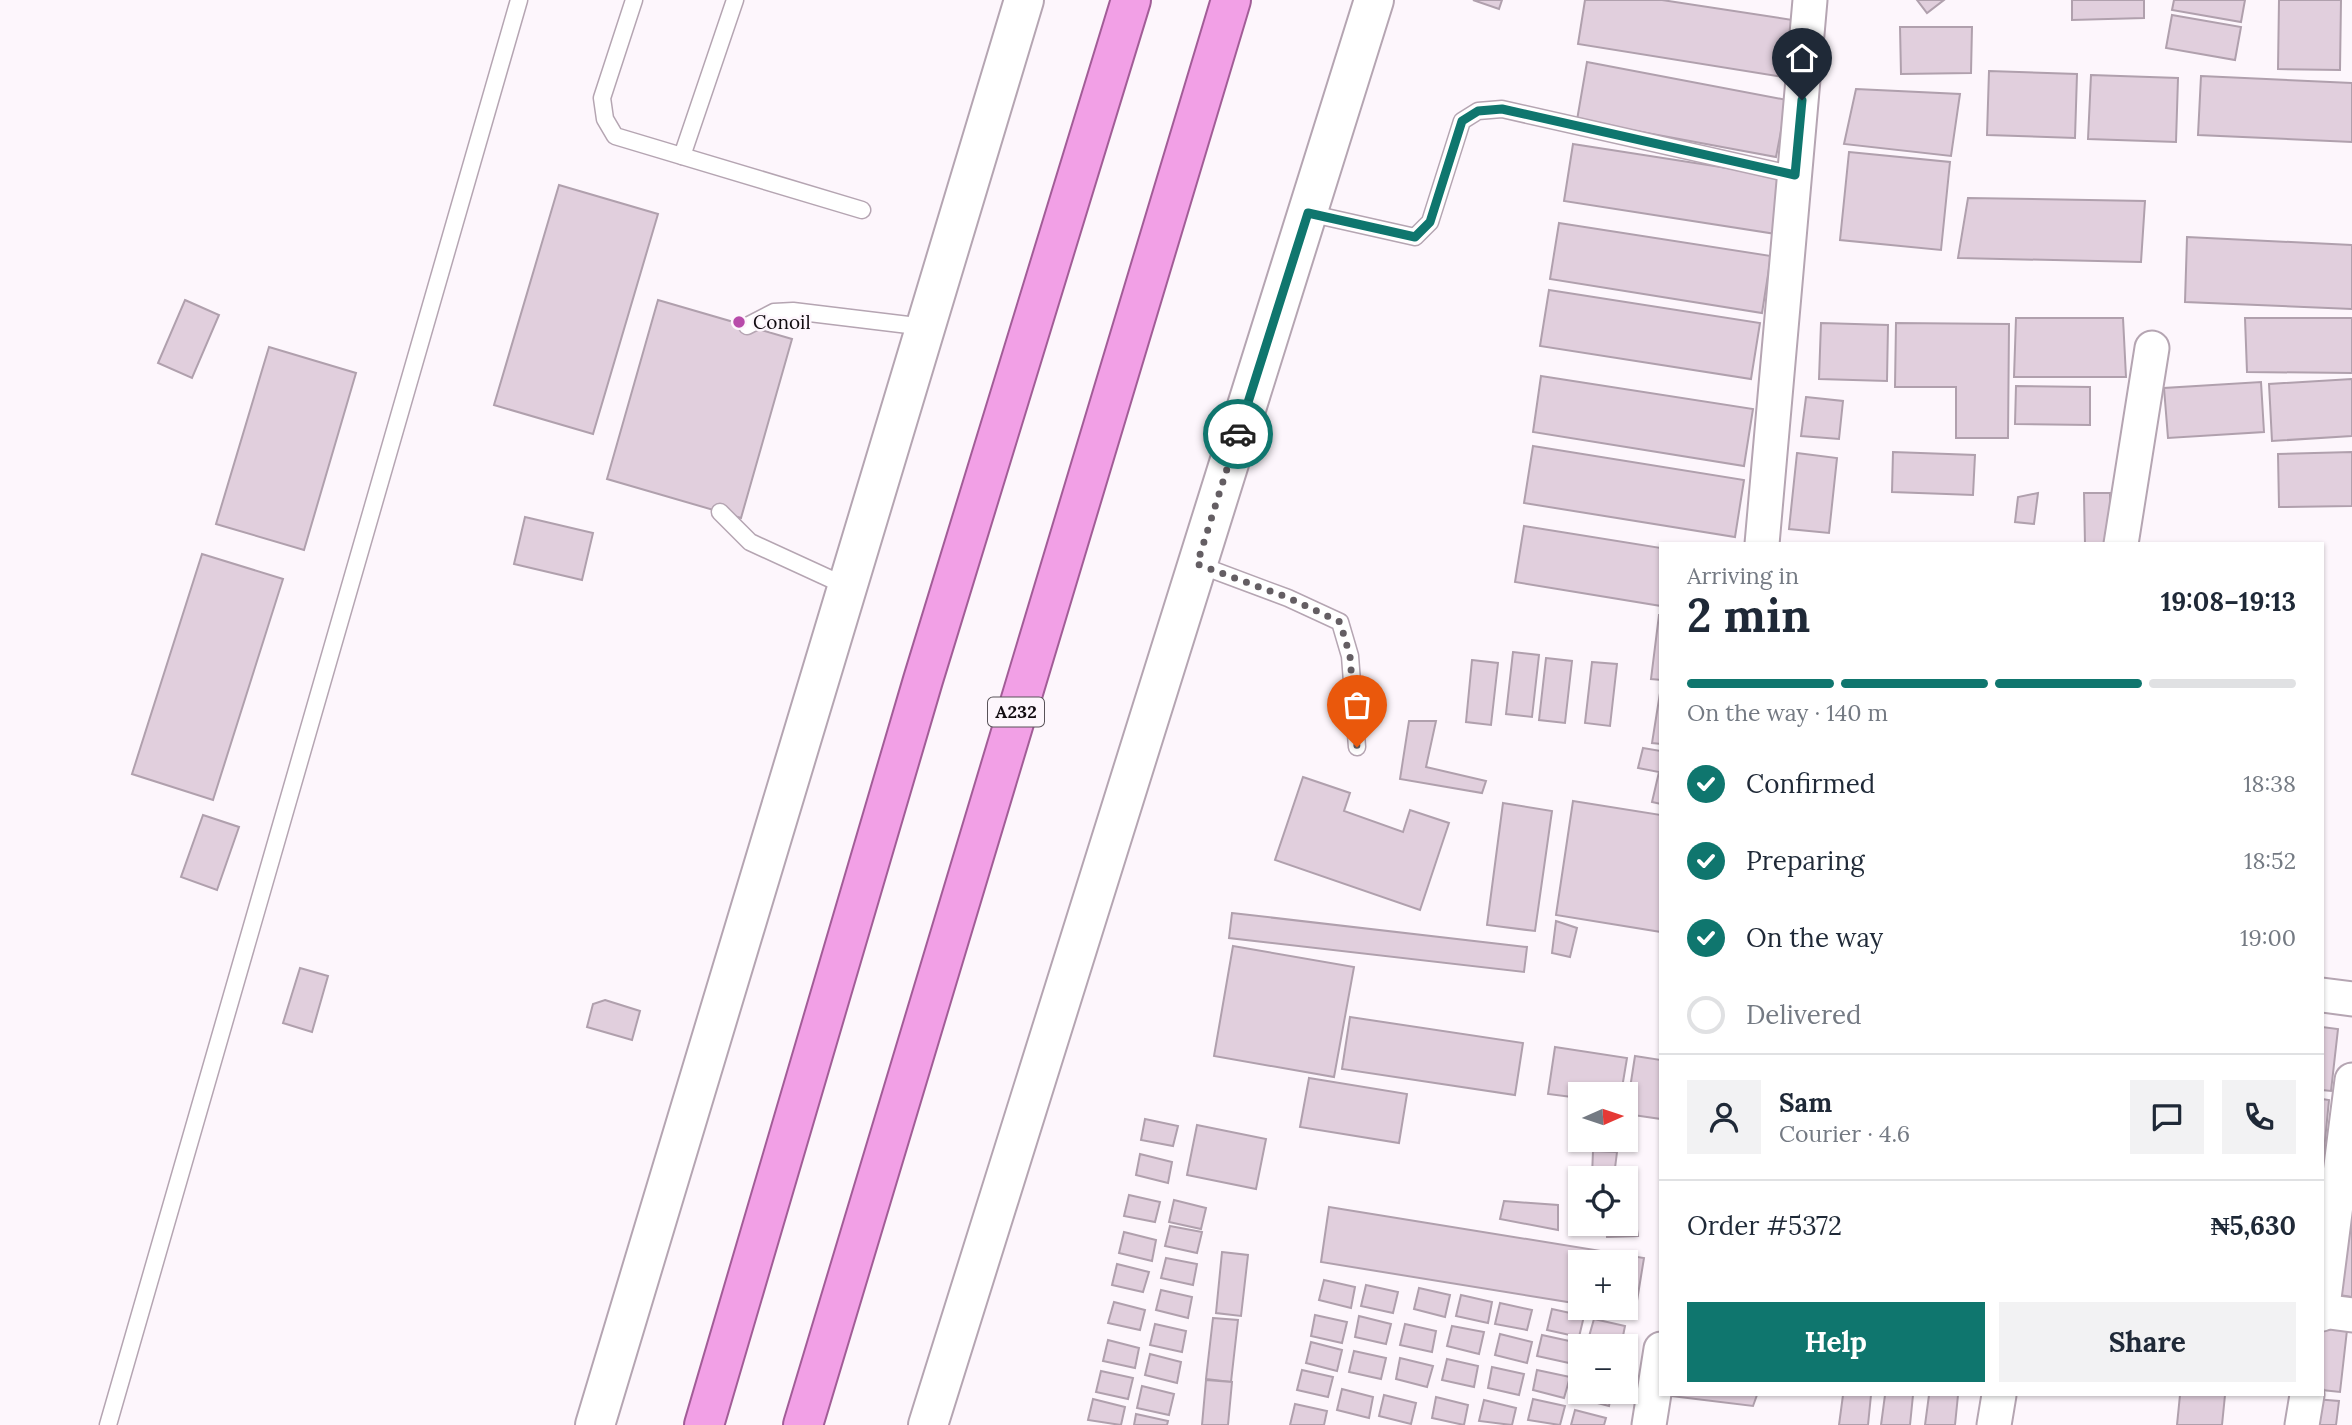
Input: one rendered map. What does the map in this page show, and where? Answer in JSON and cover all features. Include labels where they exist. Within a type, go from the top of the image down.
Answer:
[{"type":"highway","points":[[704,1425],[919,693],[1131,0]]},
{"type":"highway","name":"A232","points":[[803,1425],[1231,0]]},
{"type":"main road","points":[[594,1425],[1024,0]]},
{"type":"main road","points":[[928,1425],[1374,0]]},
{"type":"street","points":[[1762,542],[1810,0]]},
{"type":"street","points":[[2121,542],[2152,348]]},
{"type":"street","points":[[2324,995],[2352,999]]},
{"type":"street","points":[[2324,1297],[2352,1080]]},
{"type":"street","points":[[2324,1312],[2352,1315]]},
{"type":"street","points":[[1649,1425],[1659,1362]]},
{"type":"street","points":[[1994,1425],[1998,1396]]},
{"type":"street","points":[[2302,1425],[2307,1396]]},
{"type":"lane","points":[[108,1425],[519,0]]},
{"type":"lane","points":[[634,0],[603,98],[605,119],[615,135],[862,210]]},
{"type":"lane","points":[[682,156],[735,0]]},
{"type":"lane","points":[[1308,213],[1415,237],[1430,222],[1462,121],[1478,111],[1502,109],[1795,175]]},
{"type":"lane","points":[[747,326],[774,312],[793,310],[925,327]]},
{"type":"lane","points":[[720,512],[750,542],[848,587]]},
{"type":"lane","points":[[1197,564],[1289,598],[1340,622],[1350,656],[1357,747]]},
{"type":"building","points":[[1473,0],[1502,0],[1499,9]]},
{"type":"building","points":[[1585,0],[1662,0],[1799,21],[1790,78],[1578,44]]},
{"type":"building","points":[[1917,0],[1944,0],[1927,13]]},
{"type":"building","points":[[2072,0],[2144,0],[2144,18],[2072,20]]},
{"type":"building","points":[[2174,0],[2245,0],[2241,22],[2172,10]]},
{"type":"building","points":[[2279,0],[2341,0],[2340,70],[2278,69]]},
{"type":"building","points":[[2172,15],[2241,27],[2235,60],[2166,48]]},
{"type":"building","points":[[1900,27],[1972,27],[1971,73],[1901,74]]},
{"type":"building","points":[[1587,62],[1787,100],[1776,157],[1577,120]]},
{"type":"building","points":[[1989,71],[2077,74],[2075,138],[1987,135]]},
{"type":"building","points":[[2091,75],[2178,78],[2176,142],[2088,139]]},
{"type":"building","points":[[2201,76],[2352,83],[2352,142],[2198,135]]},
{"type":"building","points":[[1856,89],[1960,94],[1951,156],[1844,144]]},
{"type":"building","points":[[1573,144],[1785,177],[1776,234],[1564,201]]},
{"type":"building","points":[[1849,152],[1950,162],[1941,250],[1840,240]]},
{"type":"building","points":[[559,185],[658,214],[593,434],[494,405]]},
{"type":"building","points":[[1968,198],[2145,201],[2141,262],[1958,258]]},
{"type":"building","points":[[1559,223],[1771,256],[1762,313],[1550,279]]},
{"type":"building","points":[[2187,237],[2352,245],[2352,309],[2185,302]]},
{"type":"building","points":[[1549,290],[1760,323],[1751,379],[1540,346]]},
{"type":"building","points":[[185,300],[219,315],[192,378],[158,363]]},
{"type":"building","points":[[658,300],[792,339],[741,518],[607,479]]},
{"type":"building","points":[[2016,318],[2123,318],[2126,377],[2014,377]]},
{"type":"building","points":[[2245,318],[2352,318],[2352,373],[2247,372]]},
{"type":"building","points":[[1821,323],[1888,325],[1887,381],[1819,379]]},
{"type":"building","points":[[1896,323],[2009,324],[2008,438],[1956,438],[1956,387],[1895,387]]},
{"type":"building","points":[[269,347],[356,373],[304,550],[216,524]]},
{"type":"building","points":[[1541,376],[1753,409],[1744,466],[1533,432]]},
{"type":"building","points":[[2352,379],[2352,436],[2272,441],[2269,384]]},
{"type":"building","points":[[2261,382],[2264,432],[2168,438],[2164,388]]},
{"type":"building","points":[[2016,386],[2090,387],[2090,425],[2015,424]]},
{"type":"building","points":[[1806,397],[1843,401],[1839,439],[1801,436]]},
{"type":"building","points":[[1533,446],[1744,480],[1735,537],[1524,503]]},
{"type":"building","points":[[1893,452],[1975,455],[1973,495],[1892,492]]},
{"type":"building","points":[[2352,452],[2352,506],[2279,507],[2278,454]]},
{"type":"building","points":[[1797,453],[1837,458],[1829,533],[1789,529]]},
{"type":"building","points":[[2038,493],[2034,524],[2015,522],[2018,497]]},
{"type":"building","points":[[2084,493],[2110,493],[2111,542],[2085,542]]},
{"type":"building","points":[[525,517],[593,533],[582,580],[514,564]]},
{"type":"building","points":[[1524,526],[1659,548],[1659,606],[1515,582]]},
{"type":"building","points":[[202,554],[283,579],[213,800],[132,774]]},
{"type":"building","points":[[1659,615],[1659,680],[1651,679]]},
{"type":"building","points":[[1513,652],[1539,655],[1532,717],[1506,714]]},
{"type":"building","points":[[1546,658],[1572,661],[1565,723],[1539,720]]},
{"type":"building","points":[[1472,660],[1498,663],[1491,725],[1466,722]]},
{"type":"building","points":[[1592,662],[1617,664],[1610,726],[1585,723]]},
{"type":"building","points":[[1659,699],[1659,744],[1652,743]]},
{"type":"building","points":[[1409,721],[1436,721],[1426,767],[1486,781],[1482,793],[1400,779]]},
{"type":"building","points":[[1643,748],[1659,751],[1659,772],[1638,768]]},
{"type":"building","points":[[1659,772],[1659,804],[1652,802]]},
{"type":"building","points":[[1303,777],[1350,793],[1344,811],[1403,832],[1410,810],[1449,823],[1420,910],[1275,860]]},
{"type":"building","points":[[1573,801],[1659,815],[1659,932],[1556,915]]},
{"type":"building","points":[[1503,803],[1552,811],[1535,931],[1487,925]]},
{"type":"building","points":[[203,815],[239,827],[217,890],[181,877]]},
{"type":"building","points":[[1232,913],[1527,947],[1524,972],[1229,938]]},
{"type":"building","points":[[1556,921],[1577,928],[1570,957],[1552,953]]},
{"type":"building","points":[[1233,946],[1354,967],[1334,1077],[1214,1056]]},
{"type":"building","points":[[300,968],[328,976],[312,1032],[283,1023]]},
{"type":"building","points":[[605,1000],[640,1011],[632,1040],[587,1027],[593,1004]]},
{"type":"building","points":[[1350,1017],[1523,1043],[1515,1095],[1342,1069]]},
{"type":"building","points":[[2324,1027],[2338,1029],[2331,1091],[2324,1090]]},
{"type":"building","points":[[1555,1047],[1627,1058],[1623,1082],[1568,1082],[1568,1096],[1548,1094]]},
{"type":"building","points":[[1635,1056],[1659,1060],[1659,1119],[1638,1116],[1638,1082],[1631,1082]]},
{"type":"building","points":[[1309,1078],[1407,1094],[1399,1143],[1300,1127]]},
{"type":"building","points":[[2324,1099],[2329,1100],[2324,1151]]},
{"type":"building","points":[[1145,1119],[1178,1126],[1173,1146],[1141,1140]]},
{"type":"building","points":[[1197,1125],[1266,1139],[1256,1189],[1187,1175]]},
{"type":"building","points":[[1593,1152],[1617,1152],[1615,1166],[1592,1166]]},
{"type":"building","points":[[1140,1154],[1172,1162],[1168,1183],[1136,1175]]},
{"type":"building","points":[[1129,1195],[1160,1202],[1155,1222],[1124,1216]]},
{"type":"building","points":[[1174,1200],[1206,1208],[1201,1229],[1169,1222]]},
{"type":"building","points":[[1504,1201],[1558,1205],[1558,1230],[1500,1219]]},
{"type":"building","points":[[2352,1204],[2352,1297],[2333,1294]]},
{"type":"building","points":[[1329,1207],[1595,1250],[1568,1250],[1568,1302],[1321,1262]]},
{"type":"building","points":[[1170,1226],[1202,1232],[1197,1253],[1165,1246]]},
{"type":"building","points":[[1124,1232],[1156,1240],[1152,1261],[1119,1253]]},
{"type":"building","points":[[1222,1252],[1248,1255],[1241,1316],[1216,1313]]},
{"type":"building","points":[[1638,1257],[1644,1258],[1638,1295]]},
{"type":"building","points":[[1166,1258],[1197,1264],[1193,1285],[1161,1278]]},
{"type":"building","points":[[1117,1264],[1149,1272],[1143,1292],[1112,1285]]},
{"type":"building","points":[[1324,1280],[1355,1287],[1351,1308],[1319,1300]]},
{"type":"building","points":[[1366,1285],[1398,1292],[1393,1313],[1361,1306]]},
{"type":"building","points":[[1419,1288],[1450,1295],[1445,1317],[1414,1309]]},
{"type":"building","points":[[1161,1290],[1192,1297],[1188,1318],[1156,1310]]},
{"type":"building","points":[[1461,1295],[1492,1302],[1488,1323],[1456,1316]]},
{"type":"building","points":[[1114,1302],[1145,1310],[1140,1330],[1108,1323]]},
{"type":"building","points":[[1500,1303],[1532,1310],[1527,1330],[1495,1324]]},
{"type":"building","points":[[1552,1309],[1568,1312],[1568,1320],[1583,1320],[1580,1334],[1547,1330]]},
{"type":"building","points":[[1315,1315],[1347,1322],[1342,1343],[1311,1336]]},
{"type":"building","points":[[1359,1316],[1391,1324],[1386,1344],[1355,1337]]},
{"type":"building","points":[[1213,1318],[1238,1320],[1231,1382],[1206,1379]]},
{"type":"building","points":[[1594,1320],[1625,1326],[1623,1334],[1590,1334]]},
{"type":"building","points":[[1155,1324],[1186,1331],[1182,1352],[1150,1345]]},
{"type":"building","points":[[1405,1324],[1436,1331],[1432,1352],[1400,1345]]},
{"type":"building","points":[[1452,1326],[1484,1332],[1479,1354],[1447,1346]]},
{"type":"building","points":[[2324,1327],[2347,1330],[2340,1392],[2324,1390]]},
{"type":"building","points":[[1500,1334],[1532,1342],[1527,1363],[1495,1355]]},
{"type":"building","points":[[1542,1335],[1568,1341],[1568,1363],[1537,1356]]},
{"type":"building","points":[[1108,1340],[1139,1348],[1135,1368],[1103,1361]]},
{"type":"building","points":[[1311,1342],[1342,1350],[1337,1371],[1306,1363]]},
{"type":"building","points":[[1354,1351],[1386,1358],[1381,1379],[1349,1372]]},
{"type":"building","points":[[1150,1354],[1181,1362],[1177,1383],[1145,1375]]},
{"type":"building","points":[[1400,1358],[1433,1366],[1427,1387],[1396,1379]]},
{"type":"building","points":[[1447,1359],[1478,1366],[1474,1387],[1442,1380]]},
{"type":"building","points":[[1492,1367],[1524,1374],[1519,1395],[1488,1388]]},
{"type":"building","points":[[1302,1370],[1333,1377],[1328,1397],[1297,1390]]},
{"type":"building","points":[[1537,1370],[1568,1377],[1564,1398],[1533,1390]]},
{"type":"building","points":[[1101,1371],[1133,1378],[1128,1399],[1096,1392]]},
{"type":"building","points":[[1206,1380],[1232,1382],[1228,1425],[1202,1425]]},
{"type":"building","points":[[1142,1386],[1174,1394],[1169,1415],[1137,1408]]},
{"type":"building","points":[[1342,1389],[1373,1397],[1369,1418],[1337,1410]]},
{"type":"building","points":[[1384,1395],[1416,1403],[1411,1424],[1379,1416]]},
{"type":"building","points":[[1671,1396],[1757,1396],[1753,1406]]},
{"type":"building","points":[[1843,1396],[1871,1396],[1868,1425],[1839,1425]]},
{"type":"building","points":[[1885,1396],[1913,1396],[1910,1425],[1881,1425]]},
{"type":"building","points":[[1929,1396],[1958,1396],[1955,1425],[1925,1425]]},
{"type":"building","points":[[2180,1396],[2225,1396],[2222,1425],[2177,1425]]},
{"type":"building","points":[[1436,1397],[1468,1405],[1464,1425],[1432,1418]]},
{"type":"building","points":[[1093,1399],[1125,1407],[1121,1425],[1088,1420]]},
{"type":"building","points":[[1533,1399],[1565,1406],[1560,1425],[1528,1420]]},
{"type":"building","points":[[2314,1399],[2339,1401],[2336,1425],[2311,1425]]},
{"type":"building","points":[[1484,1400],[1516,1408],[1512,1425],[1479,1421]]},
{"type":"building","points":[[1295,1404],[1327,1411],[1324,1425],[1290,1425]]},
{"type":"building","points":[[1575,1410],[1606,1418],[1604,1425],[1571,1425]]},
{"type":"building","points":[[1136,1414],[1168,1421],[1167,1425],[1134,1425]]},
{"type":"way so far","points":[[1238,434],[1197,564],[1289,598],[1340,622],[1350,656],[1357,747]]},
{"type":"place","name":"Conoil","points":[[739,322]]},
{"type":"route","points":[[1238,434],[1308,213],[1415,237],[1430,222],[1462,121],[1478,111],[1502,109],[1795,175],[1802,100]]}]
